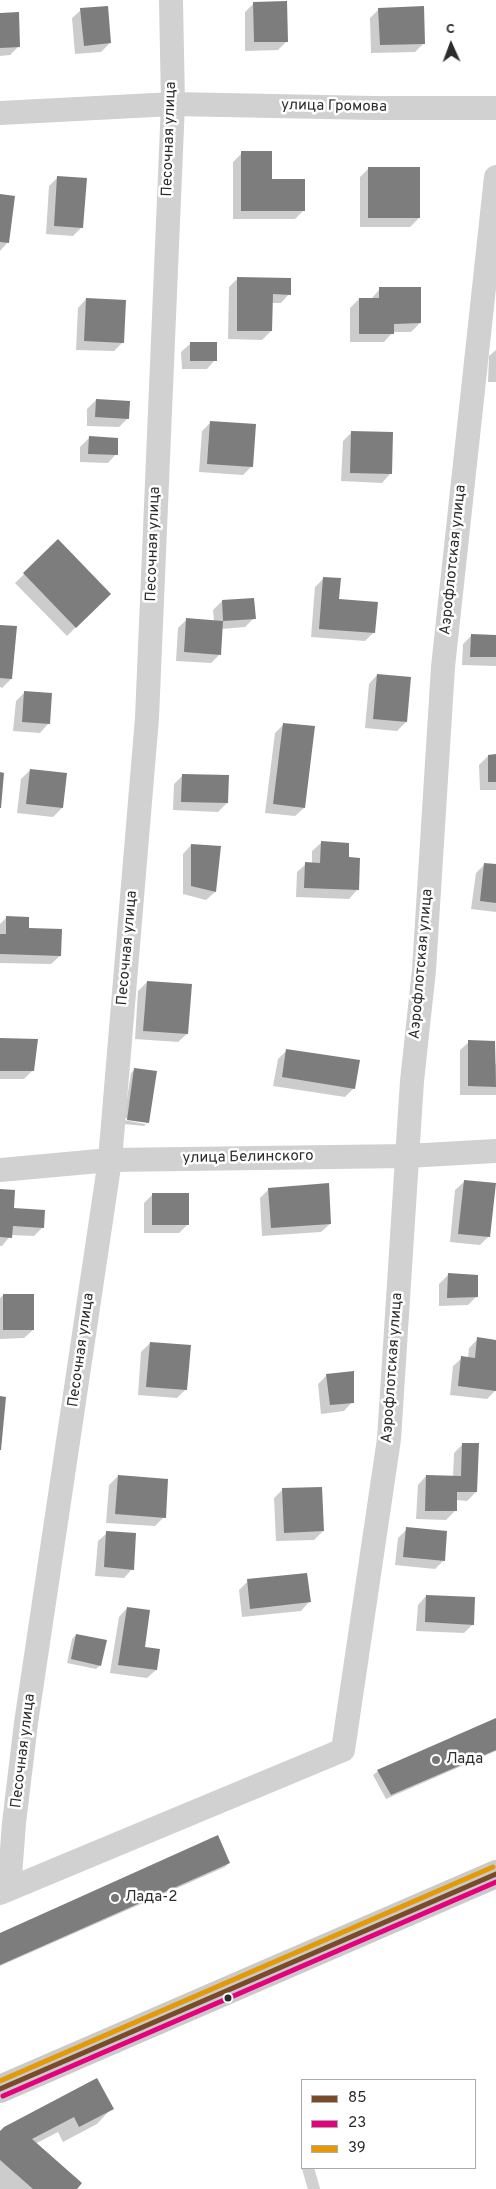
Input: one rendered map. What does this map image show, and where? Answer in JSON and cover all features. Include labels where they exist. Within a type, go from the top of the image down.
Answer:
[{"type":"main road","points":[[0,2089],[496,1874]]},
{"type":"street","name":"Песочная улица","points":[[5,1891],[26,1723],[110,1160],[147,718],[173,104],[171,0]]},
{"type":"street","name":"улица Громова","points":[[0,114],[173,104],[374,108],[496,108]]},
{"type":"street","name":"Аэрофлотская улица","points":[[5,1891],[343,1750],[389,1438],[412,1081],[424,970],[443,667],[496,177]]},
{"type":"street","name":"улица Белинского","points":[[0,1170],[110,1160],[407,1156],[496,1151]]},
{"type":"lane","points":[[308,2169],[314,2189]]},
{"type":"building","points":[[287,1],[288,42],[254,42],[253,2]]},
{"type":"building","points":[[108,6],[111,43],[84,46],[80,8]]},
{"type":"building","points":[[424,6],[425,44],[380,45],[378,8]]},
{"type":"building","points":[[19,12],[20,47],[0,48],[0,13]]},
{"type":"building","points":[[241,151],[272,151],[272,179],[305,179],[305,211],[241,211]]},
{"type":"building","points":[[368,167],[420,167],[420,218],[368,218]]},
{"type":"building","points":[[57,176],[87,178],[83,228],[54,226]]},
{"type":"building","points":[[0,194],[15,196],[9,243],[0,242]]},
{"type":"building","points":[[237,277],[291,278],[291,295],[273,294],[272,331],[237,331]]},
{"type":"building","points":[[379,287],[421,287],[421,323],[394,324],[394,334],[359,334],[359,298],[379,298]]},
{"type":"building","points":[[86,298],[126,300],[124,343],[84,341]]},
{"type":"building","points":[[190,342],[217,342],[217,361],[190,361]]},
{"type":"building","points":[[96,399],[130,401],[129,419],[95,417]]},
{"type":"building","points":[[210,421],[256,424],[253,467],[207,464]]},
{"type":"building","points":[[351,431],[393,432],[392,474],[350,473]]},
{"type":"building","points":[[89,436],[118,438],[118,455],[88,454]]},
{"type":"building","points":[[58,539],[111,594],[76,628],[23,573]]},
{"type":"building","points":[[323,577],[341,578],[339,599],[378,602],[375,633],[319,629]]},
{"type":"building","points":[[254,598],[256,619],[223,621],[222,600]]},
{"type":"building","points":[[186,618],[223,621],[221,655],[184,652]]},
{"type":"building","points":[[0,625],[17,626],[12,679],[0,678]]},
{"type":"building","points":[[471,634],[496,635],[496,657],[470,657]]},
{"type":"building","points":[[377,674],[411,677],[407,722],[373,719]]},
{"type":"building","points":[[24,691],[52,693],[50,724],[22,722]]},
{"type":"building","points":[[283,723],[315,726],[305,808],[273,804]]},
{"type":"building","points":[[496,754],[496,782],[488,782],[488,755]]},
{"type":"building","points":[[30,769],[67,773],[63,808],[26,804]]},
{"type":"building","points":[[0,772],[4,773],[1,808],[0,808]]},
{"type":"building","points":[[182,774],[229,775],[228,803],[181,802]]},
{"type":"building","points":[[321,841],[349,843],[349,857],[360,858],[359,890],[304,888],[305,862],[320,863]]},
{"type":"building","points":[[191,844],[221,846],[216,892],[191,886]]},
{"type":"building","points":[[484,863],[496,864],[496,903],[480,901]]},
{"type":"building","points":[[6,916],[29,917],[29,928],[62,929],[61,956],[0,954],[0,934],[6,934]]},
{"type":"building","points":[[147,981],[192,984],[188,1034],[143,1031]]},
{"type":"building","points":[[0,1038],[38,1039],[34,1071],[0,1071]]},
{"type":"building","points":[[468,1040],[495,1041],[496,1087],[468,1086]]},
{"type":"building","points":[[286,1049],[360,1060],[355,1089],[282,1077]]},
{"type":"building","points":[[134,1068],[157,1071],[149,1123],[127,1120]]},
{"type":"building","points":[[464,1180],[496,1183],[490,1237],[458,1234]]},
{"type":"building","points":[[329,1183],[331,1224],[271,1228],[268,1188]]},
{"type":"building","points":[[0,1189],[15,1190],[14,1208],[45,1210],[44,1228],[13,1226],[12,1238],[0,1237]]},
{"type":"building","points":[[152,1193],[189,1193],[189,1225],[152,1225]]},
{"type":"building","points":[[448,1273],[478,1275],[478,1297],[447,1298]]},
{"type":"building","points":[[3,1294],[34,1294],[34,1330],[3,1330]]},
{"type":"building","points":[[477,1337],[496,1340],[496,1391],[458,1386],[461,1356],[475,1358]]},
{"type":"building","points":[[150,1342],[191,1345],[187,1390],[146,1387]]},
{"type":"building","points":[[354,1371],[354,1403],[330,1405],[326,1374]]},
{"type":"building","points":[[0,1396],[6,1397],[1,1450],[0,1450]]},
{"type":"building","points":[[462,1443],[479,1443],[477,1492],[457,1492],[457,1511],[425,1511],[426,1475],[461,1476]]},
{"type":"building","points":[[118,1475],[168,1479],[166,1518],[115,1514]]},
{"type":"building","points":[[322,1487],[324,1531],[284,1533],[282,1488]]},
{"type":"building","points":[[406,1527],[447,1531],[445,1561],[403,1557]]},
{"type":"building","points":[[106,1531],[136,1533],[134,1570],[104,1567]]},
{"type":"building","points":[[307,1573],[311,1602],[250,1609],[247,1579]]},
{"type":"building","points":[[426,1595],[475,1597],[474,1625],[425,1622]]},
{"type":"building","points":[[127,1607],[150,1610],[145,1647],[160,1649],[157,1670],[118,1665]]},
{"type":"building","points":[[76,1634],[107,1640],[101,1666],[71,1659]]},
{"type":"building","name":"Лада","points":[[496,1718],[496,1750],[391,1795],[377,1770]]},
{"type":"building","name":"Лада-2","points":[[218,1835],[230,1863],[0,1965],[0,1933]]},
{"type":"building","points":[[97,2078],[114,2109],[79,2127],[74,2117],[32,2139],[82,2183],[77,2189],[33,2189],[0,2160],[0,2131],[4,2127]]},
{"type":"transit line","name":"39","points":[[0,2081],[493,1867]]},
{"type":"transit line","name":"85","points":[[0,2089],[496,1874]]},
{"type":"transit line","name":"23","points":[[3,2096],[496,1882]]},
{"type":"place","name":"Лада","points":[[436,1760]]},
{"type":"place","name":"Лада-2","points":[[115,1898]]}]
